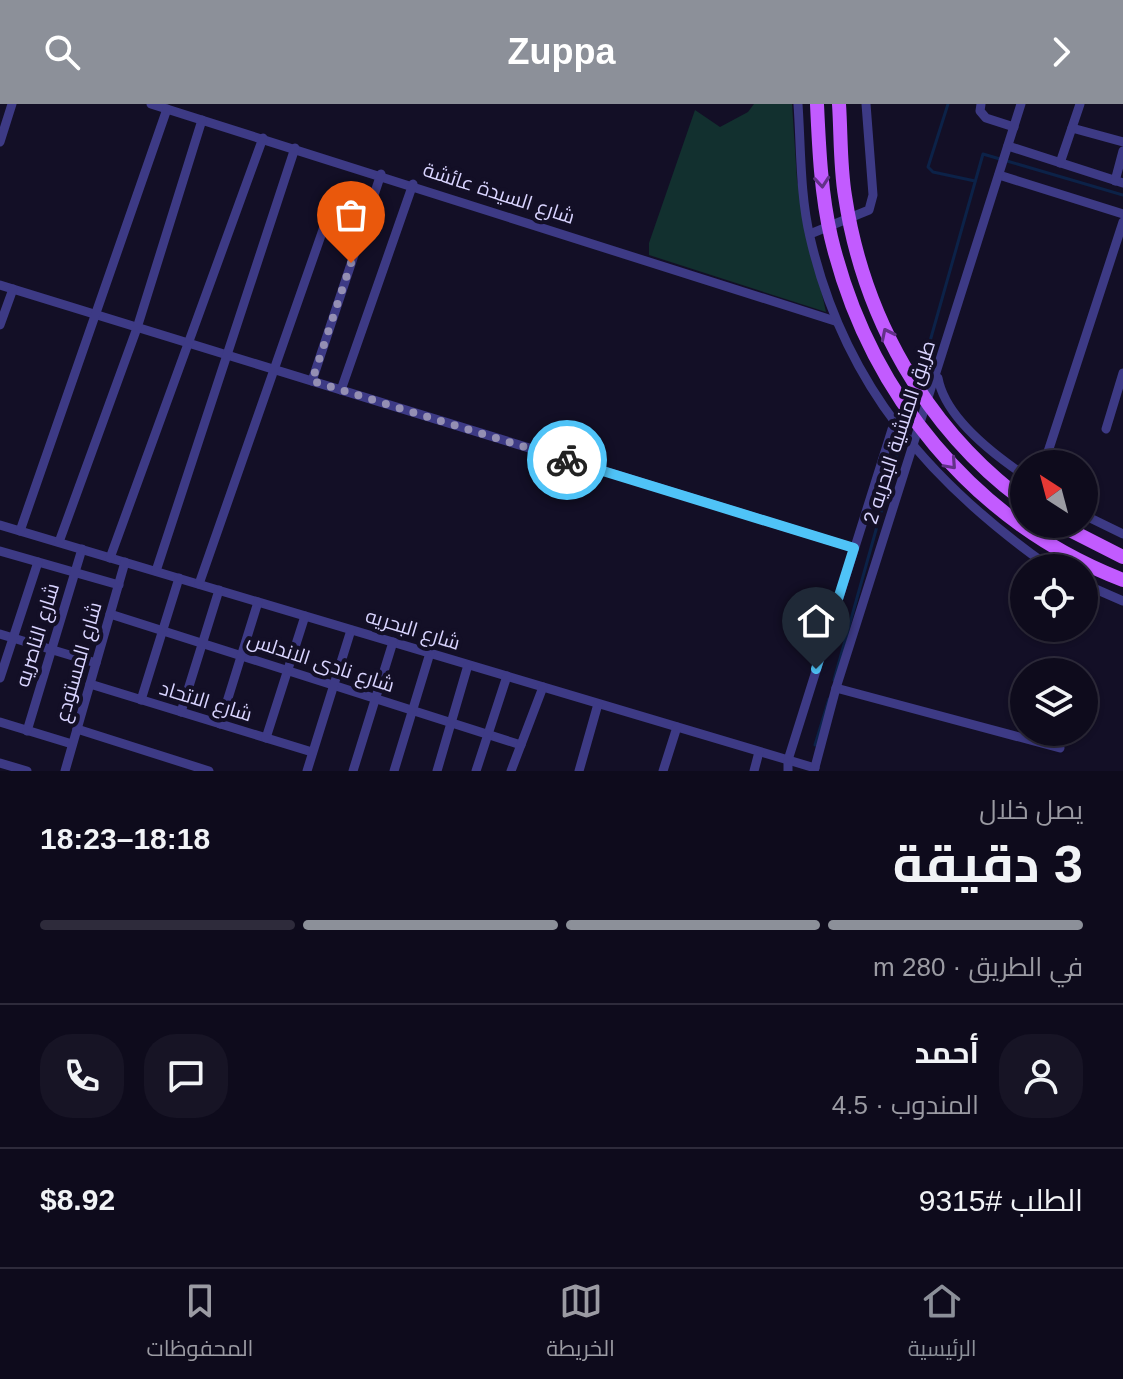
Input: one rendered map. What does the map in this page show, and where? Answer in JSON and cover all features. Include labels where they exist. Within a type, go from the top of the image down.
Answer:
[{"type":"main road","points":[[817,104],[824,197],[838,264],[848,297],[885,378],[928,438],[998,510],[1059,551],[1123,580]]},
{"type":"main road","points":[[839,104],[849,216],[868,290],[882,326],[941,421],[989,473],[1010,490]]},
{"type":"main road","points":[[1086,538],[1123,557]]},
{"type":"street","points":[[0,142],[12,104]]},
{"type":"street","name":"شارع السيدة عائشة","points":[[151,104],[413,184],[835,321]]},
{"type":"street","points":[[191,116],[195,104]]},
{"type":"street","points":[[798,104],[810,234],[835,321],[861,372],[913,448],[967,503],[1033,554]]},
{"type":"street","points":[[810,234],[869,210],[873,195],[866,104]]},
{"type":"street","points":[[981,104],[980,111],[986,118],[1014,127]]},
{"type":"street","name":"طريق المنشية البحريه 2","points":[[815,770],[836,688],[1021,104]]},
{"type":"street","points":[[1060,163],[1080,104]]},
{"type":"street","points":[[20,531],[167,109]]},
{"type":"street","points":[[59,542],[137,328],[202,120]]},
{"type":"street","points":[[1072,128],[1123,142]]},
{"type":"street","points":[[110,558],[263,138]]},
{"type":"street","points":[[1008,146],[1119,182],[1123,151]]},
{"type":"street","points":[[156,571],[295,148]]},
{"type":"street","points":[[312,381],[381,174]]},
{"type":"street","points":[[999,175],[1123,214]]},
{"type":"street","points":[[341,390],[413,184]]},
{"type":"street","points":[[1049,450],[1123,222]]},
{"type":"street","points":[[199,584],[325,224]]},
{"type":"street","points":[[0,285],[854,548]]},
{"type":"street","points":[[0,325],[13,289]]},
{"type":"street","points":[[937,373],[942,395],[960,419],[1010,463]]},
{"type":"street","points":[[1106,429],[1123,373]]},
{"type":"street","points":[[788,766],[894,423]]},
{"type":"street","points":[[1098,522],[1123,534]]},
{"type":"street","name":"شارع البحريه","points":[[0,525],[759,752],[788,766],[815,770]]},
{"type":"street","name":"شارع الناصريه","points":[[27,731],[82,549]]},
{"type":"street","points":[[0,552],[119,585]]},
{"type":"street","points":[[0,678],[38,562]]},
{"type":"street","name":"شارع المستودع","points":[[65,771],[125,562]]},
{"type":"street","points":[[141,700],[179,578]]},
{"type":"street","points":[[181,712],[219,590]]},
{"type":"street","points":[[1098,590],[1123,601]]},
{"type":"street","points":[[220,724],[258,602]]},
{"type":"street","name":"شارع نادى الاندلس","points":[[110,614],[521,745]]},
{"type":"street","points":[[266,738],[305,616]]},
{"type":"street","points":[[308,771],[351,630]]},
{"type":"street","points":[[0,634],[96,663]]},
{"type":"street","points":[[353,771],[393,642]]},
{"type":"street","points":[[394,771],[430,653]]},
{"type":"street","points":[[437,771],[468,665]]},
{"type":"street","points":[[476,771],[507,676]]},
{"type":"street","name":"شارع الاتحاد","points":[[90,684],[312,752]]},
{"type":"street","points":[[511,771],[543,687]]},
{"type":"street","points":[[836,688],[1060,748]]},
{"type":"street","points":[[579,771],[598,704]]},
{"type":"street","points":[[0,722],[72,744]]},
{"type":"street","points":[[663,771],[677,727]]},
{"type":"street","points":[[77,729],[209,771]]},
{"type":"street","points":[[754,771],[759,752]]},
{"type":"street","points":[[0,763],[27,771]]},
{"type":"green space","points":[[754,104],[792,104],[797,180],[826,312],[649,255],[649,243],[695,110],[720,127],[748,112]]},
{"type":"waterway","points":[[948,104],[928,167],[933,172],[975,181]]},
{"type":"waterway","points":[[919,380],[983,154],[1000,159]]},
{"type":"waterway","points":[[1007,161],[1123,195]]},
{"type":"waterway","points":[[911,407],[916,391]]},
{"type":"waterway","points":[[834,680],[902,437]]},
{"type":"waterway","points":[[815,745],[829,699]]},
{"type":"way so far","points":[[351,263],[312,381],[567,460]]},
{"type":"route","points":[[567,460],[854,548],[816,669]]}]
